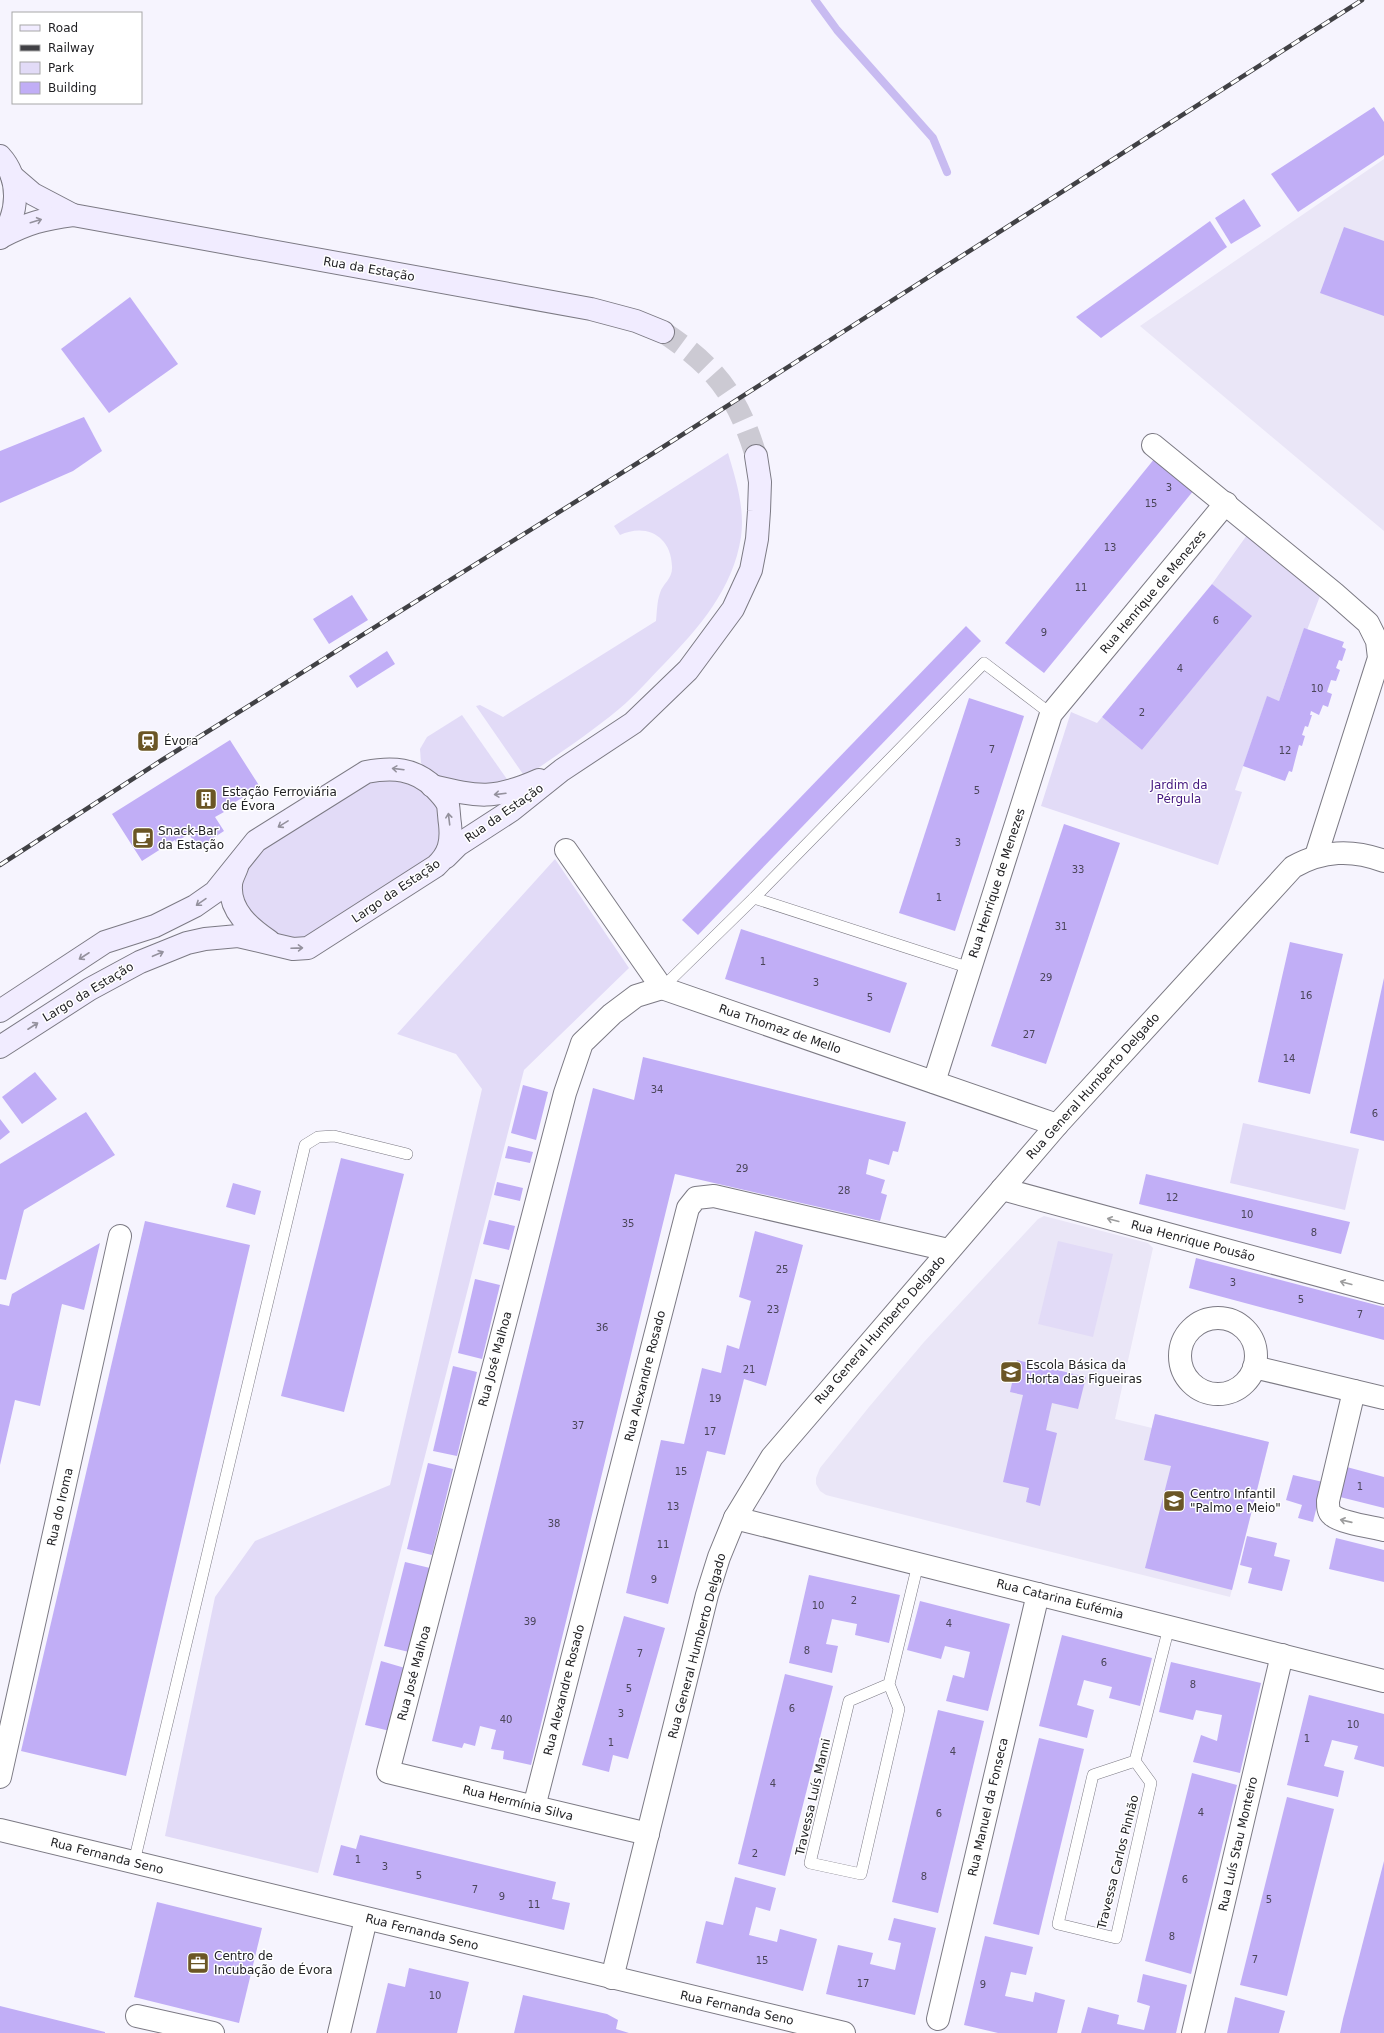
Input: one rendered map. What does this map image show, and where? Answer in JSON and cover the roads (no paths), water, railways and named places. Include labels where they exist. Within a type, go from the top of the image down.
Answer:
[{"type":"street","points":[[0,156],[12,176],[15,192],[15,207],[11,220],[1,237]]},
{"type":"street","name":"Rua da Estação","points":[[12,176],[33,194],[73,215],[591,309],[636,321],[663,332]]},
{"type":"street","name":"Rua da Estação","points":[[1,237],[26,224],[38,220],[73,215]]},
{"type":"street","points":[[1153,445],[1226,503],[1334,593],[1368,623],[1377,641],[1379,658],[1316,856]]},
{"type":"street","name":"Rua da Estação","points":[[446,857],[458,845],[512,810],[562,770],[633,723],[688,670],[733,609],[751,570],[757,538],[760,482],[756,456]]},
{"type":"street","name":"Rua Henrique de Menezes","points":[[934,1082],[1051,714],[1226,503]]},
{"type":"street","name":"Largo da Estação","points":[[0,1011],[105,942],[155,926],[195,906],[215,892],[245,852],[256,841],[366,772],[384,768],[402,769],[419,776],[445,798],[448,807],[450,828],[446,857],[436,866],[308,948],[293,949],[238,936],[205,938],[175,947],[140,962],[90,990],[0,1047]]},
{"type":"street","name":"Rua da Estação","points":[[432,786],[475,795],[494,795],[507,793],[562,770]]},
{"type":"street","points":[[566,850],[662,988]]},
{"type":"street","name":"Largo da Estação","points":[[245,852],[231,884],[232,899],[243,919],[255,931],[275,945]]},
{"type":"street","name":"Rua General Humberto Delgado","points":[[612,1978],[708,1595],[719,1557],[735,1518],[772,1457],[948,1250],[1057,1125],[1293,867],[1316,856],[1340,852],[1365,854],[1384,861]]},
{"type":"street","name":"Rua Thomaz de Mello","points":[[662,988],[1057,1125]]},
{"type":"street","name":"Rua José Malhoa","points":[[388,1772],[561,1107],[582,1043],[612,1014],[636,996],[662,988]]},
{"type":"street","name":"Rua Henrique Pousão","points":[[1002,1189],[1384,1293]]},
{"type":"street","name":"Rua Alexandre Rosado","points":[[534,1807],[688,1208],[696,1198],[714,1196],[948,1250]]},
{"type":"street","name":"Rua do Iroma","points":[[0,1777],[120,1236]]},
{"type":"street","points":[[1254,1367],[1384,1398]]},
{"type":"street","points":[[1354,1391],[1328,1501],[1328,1509],[1332,1515],[1339,1519],[1384,1530]]},
{"type":"street","name":"Rua Catarina Eufémia","points":[[735,1518],[1384,1681]]},
{"type":"street","name":"Rua Manuel da Fonseca","points":[[938,2019],[1038,1594]]},
{"type":"street","name":"Rua Luís Stau Monteiro","points":[[1193,2033],[1282,1655]]},
{"type":"street","name":"Rua Hermínia Silva","points":[[388,1772],[648,1834]]},
{"type":"street","name":"Rua Fernanda Seno","points":[[0,1830],[844,2033]]},
{"type":"street","points":[[340,2033],[366,1919]]},
{"type":"street","points":[[136,2016],[213,2033]]},
{"type":"lane","points":[[662,988],[754,898],[984,663],[1051,714]]},
{"type":"lane","points":[[754,898],[970,968]]},
{"type":"lane","points":[[134,1862],[305,1145],[318,1137],[334,1136],[406,1154]]},
{"type":"lane","points":[[889,1684],[918,1564]]},
{"type":"lane","points":[[1134,1761],[1169,1627]]},
{"type":"lane","name":"Travessa Luís Manni","points":[[889,1684],[899,1709],[861,1874],[810,1863],[849,1701],[889,1684]]},
{"type":"lane","name":"Travessa Carlos Pinhão","points":[[1134,1761],[1151,1783],[1116,1938],[1058,1924],[1093,1774],[1134,1761]]},
{"type":"waterway","points":[[815,0],[837,30],[933,138],[947,172]]},
{"type":"tunnel","points":[[663,332],[697,357],[711,370],[722,384],[741,416],[756,456]]},
{"type":"railway","points":[[0,865],[162,760],[652,454],[1362,0]]},
{"type":"place","name":"Évora","points":[[148,741]]},
{"type":"place","name":"Estação Ferroviária de Évora","points":[[206,799]]},
{"type":"place","name":"Snack-Bar da Estação","points":[[143,838]]},
{"type":"place","name":"Escola Básica da Horta das Figueiras","points":[[1011,1372]]},
{"type":"place","name":"Centro Infantil \"Palmo e Meio\"","points":[[1174,1501]]},
{"type":"place","name":"Centro de Incubação de Évora","points":[[198,1963]]},
{"type":"park label","name":"Jardim da Pérgula","points":[[1179,792]]}]
